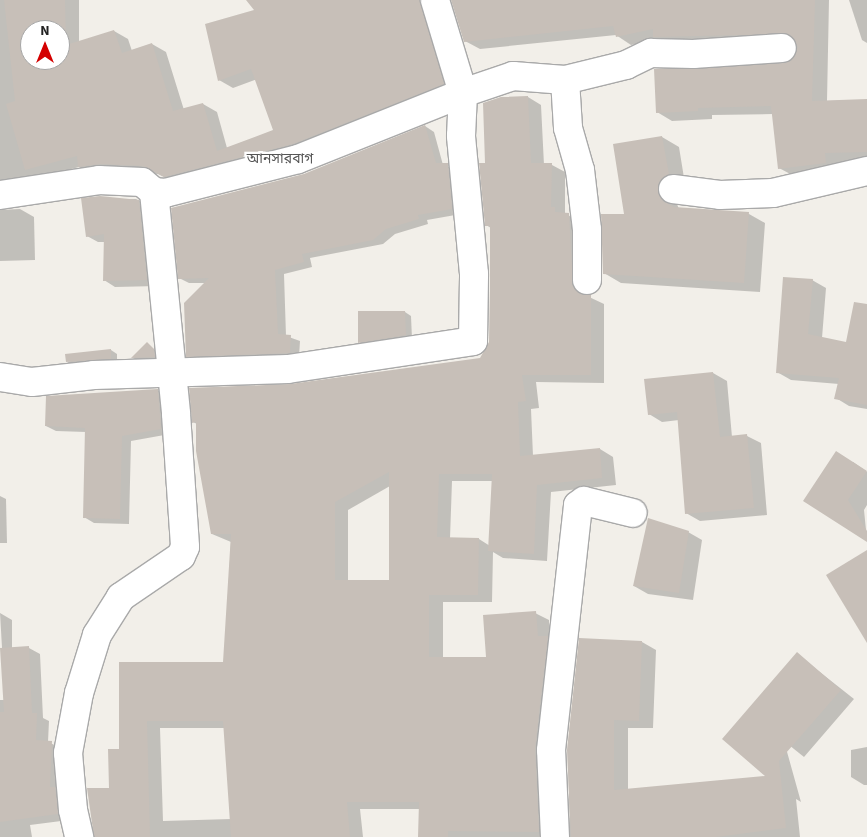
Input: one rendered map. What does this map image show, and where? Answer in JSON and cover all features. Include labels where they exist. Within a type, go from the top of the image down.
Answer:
[{"type":"street","points":[[0,377],[32,382],[94,375],[288,369],[473,342],[474,274],[461,136],[464,93],[435,0]]},
{"type":"street","points":[[0,195],[100,180],[142,182],[154,192],[165,193],[298,159],[464,93],[513,76],[565,80],[626,65],[651,53],[741,52],[782,48]]},
{"type":"street","points":[[565,80],[568,128],[580,170],[586,230],[586,280]]},
{"type":"street","points":[[673,189],[720,195],[773,193],[867,171]]},
{"type":"street","points":[[79,837],[73,810],[68,753],[79,692],[97,635],[121,597],[181,556],[185,547],[172,373],[154,192]]},
{"type":"street","points":[[554,837],[551,750],[578,505],[584,501],[633,513]]},
{"type":"building","points":[[4,0],[65,0],[65,20],[20,20],[20,70],[70,70],[70,44],[114,30],[122,53],[152,43],[173,111],[203,103],[217,151],[273,130],[251,69],[218,81],[205,24],[254,10],[246,0],[420,0],[444,84],[293,144],[164,177],[143,166],[100,164],[78,167],[77,156],[25,170],[6,104],[15,101]]},
{"type":"building","points":[[451,0],[815,0],[812,101],[867,99],[867,152],[825,153],[826,163],[778,169],[771,106],[698,108],[698,111],[656,113],[654,69],[784,63],[791,61],[798,47],[788,34],[653,37],[653,29],[616,37],[613,26],[464,42]]},
{"type":"building","points":[[528,96],[531,163],[552,163],[551,207],[555,207],[555,212],[569,213],[573,287],[580,294],[591,295],[591,375],[522,375],[526,401],[518,402],[520,456],[600,448],[602,478],[537,485],[534,554],[488,551],[492,474],[439,474],[437,537],[479,538],[478,595],[429,595],[429,657],[486,657],[483,615],[536,611],[538,636],[548,636],[535,748],[539,832],[448,831],[448,837],[418,837],[419,802],[347,802],[350,837],[231,837],[223,721],[147,721],[150,837],[94,837],[87,788],[109,788],[108,749],[119,749],[119,662],[223,662],[231,534],[211,534],[196,451],[196,422],[192,423],[189,388],[290,384],[480,358],[489,342],[490,290],[490,226],[485,226],[479,163],[485,163],[483,103],[501,97]],"holes":[[[389,472],[389,580],[335,580],[335,502]]]},
{"type":"building","points":[[425,125],[436,163],[448,163],[452,209],[418,215],[419,219],[386,229],[373,240],[302,254],[304,262],[275,270],[278,334],[291,335],[290,353],[186,357],[184,303],[209,278],[178,279],[171,208],[304,174]]},
{"type":"building","points":[[662,136],[669,174],[661,179],[658,187],[663,201],[674,207],[749,212],[744,283],[603,274],[601,214],[624,214],[613,144]]},
{"type":"building","points":[[100,196],[139,200],[147,280],[103,281],[104,234],[86,237],[81,198]]},
{"type":"building","points":[[783,277],[813,279],[808,334],[846,342],[854,302],[867,304],[867,405],[834,399],[839,378],[776,373]]},
{"type":"building","points":[[358,311],[405,311],[406,335],[358,343]]},
{"type":"building","points":[[147,342],[154,349],[155,357],[131,358]]},
{"type":"building","points":[[111,349],[111,359],[66,362],[65,354]]},
{"type":"building","points":[[713,372],[720,437],[747,434],[754,508],[685,514],[677,412],[648,415],[644,379]]},
{"type":"building","points":[[158,389],[161,429],[122,436],[120,519],[83,518],[85,428],[45,426],[46,396]]},
{"type":"building","points":[[836,451],[867,471],[848,500],[867,531],[867,542],[803,501]]},
{"type":"building","points":[[648,518],[689,531],[679,593],[633,586]]},
{"type":"building","points":[[867,550],[867,643],[826,575]]},
{"type":"building","points":[[579,638],[642,641],[639,721],[614,720],[614,790],[765,776],[722,739],[797,652],[841,690],[779,761],[786,828],[716,837],[571,837],[567,750]]},
{"type":"building","points":[[29,646],[32,713],[37,713],[36,740],[52,741],[50,787],[55,787],[58,814],[0,822],[0,712],[4,712],[0,648]]},
{"type":"district","name":"আনসারবাগ","points":[[280,159]]}]
